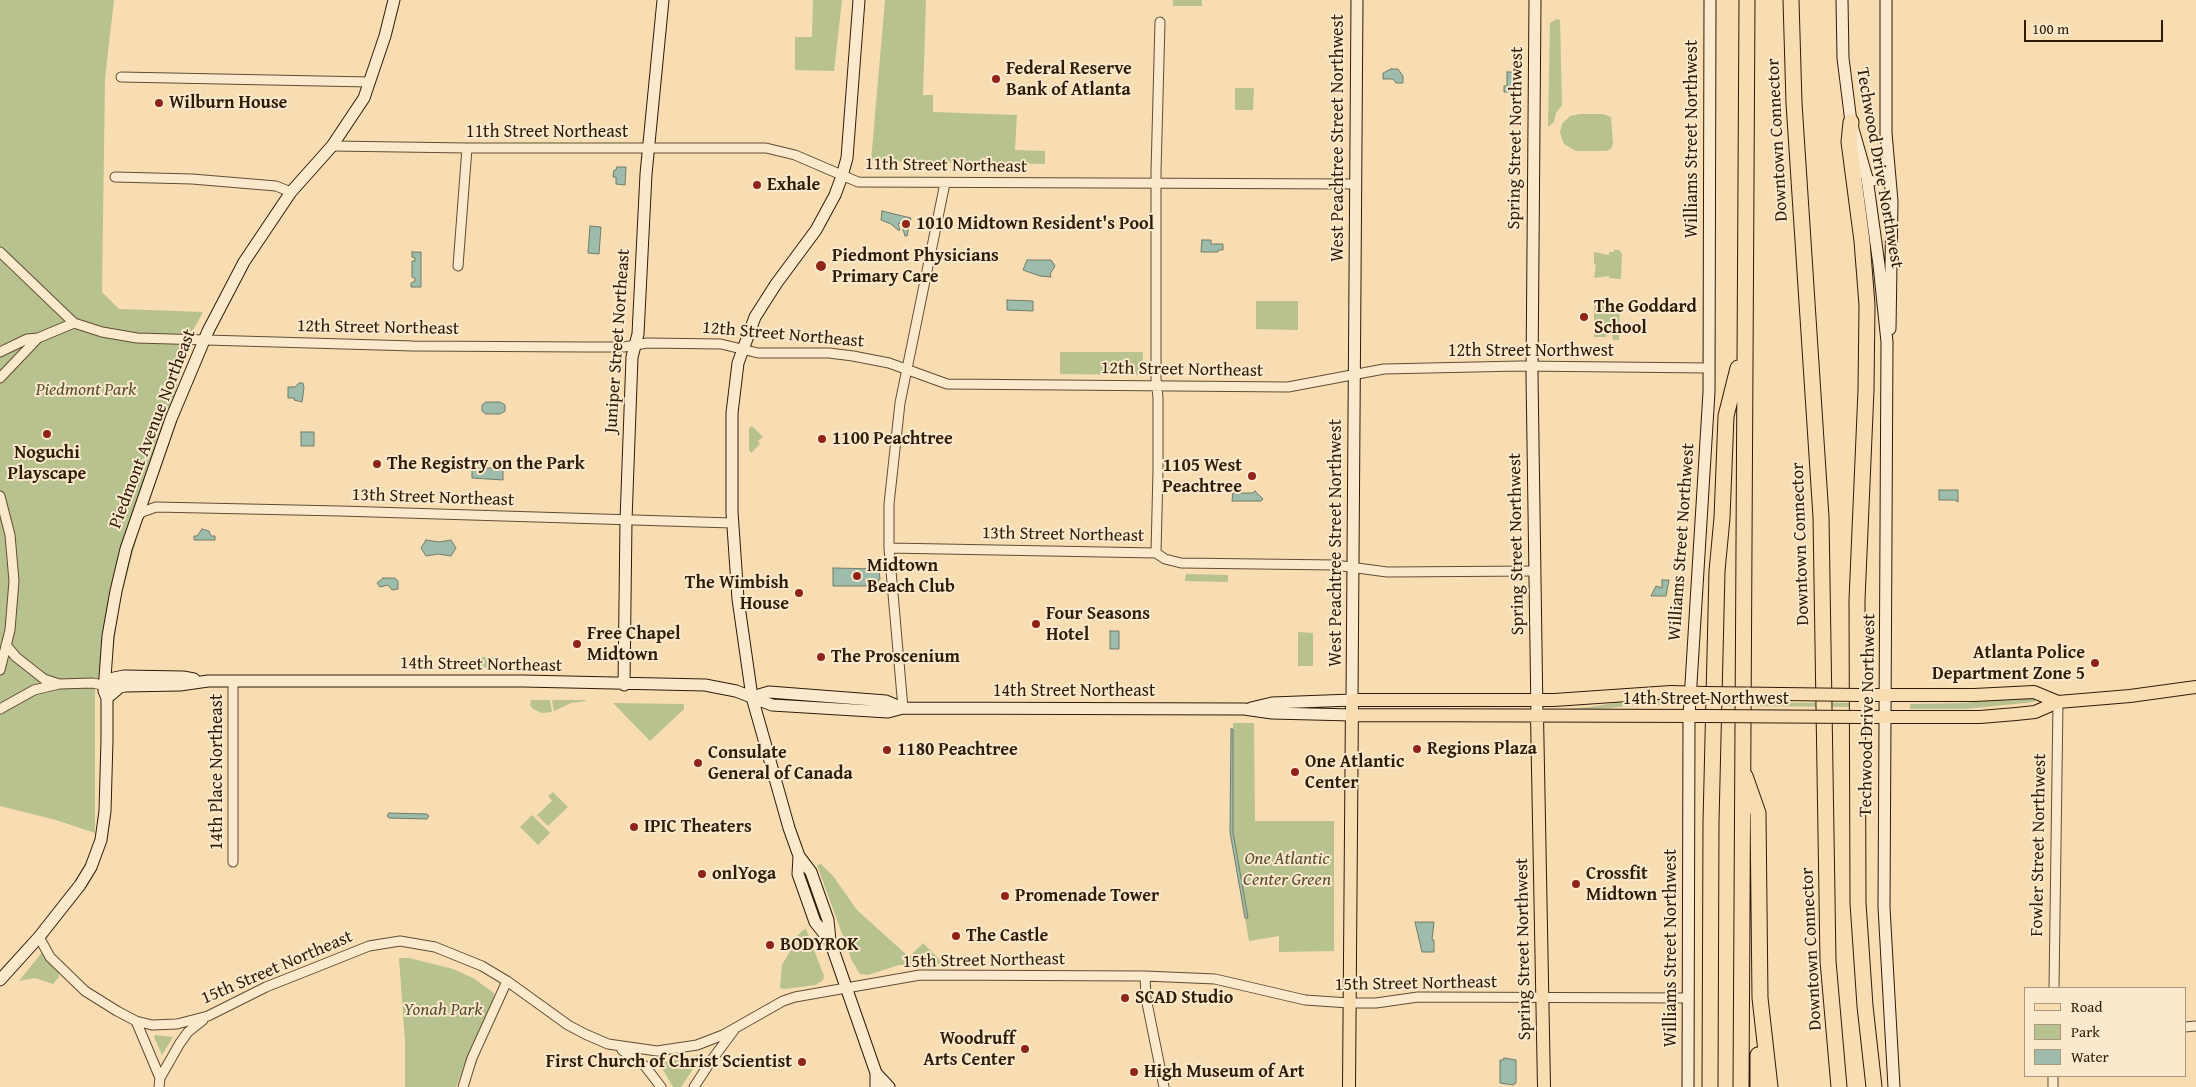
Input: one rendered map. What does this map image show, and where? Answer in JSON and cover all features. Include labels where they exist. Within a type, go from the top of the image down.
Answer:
[{"type":"highway","name":"Downtown Connector","points":[[1741,1087],[1747,0]]},
{"type":"highway","name":"Downtown Connector","points":[[1792,0],[1794,103],[1820,517],[1828,961],[1838,1087]]},
{"type":"highway","points":[[1852,122],[1848,142],[1862,240],[1866,305],[1866,390],[1857,600],[1858,903],[1865,1006],[1874,1087]]},
{"type":"highway","points":[[1710,1087],[1711,803],[1717,571],[1722,518],[1726,416],[1744,342]]},
{"type":"highway","points":[[1742,766],[1758,813],[1760,998],[1770,1087]]},
{"type":"highway","points":[[1758,1087],[1757,1023],[1760,998]]},
{"type":"main road","name":"Piedmont Avenue Northeast","points":[[0,980],[39,937],[80,885],[91,867],[101,840],[105,811],[107,650],[116,591],[136,517],[171,419],[204,341],[244,262],[291,192],[332,146],[355,112],[370,82],[394,0]]},
{"type":"main road","name":"Juniper Street Northeast","points":[[624,685],[626,520],[632,357],[638,334],[648,148],[663,0]]},
{"type":"main road","points":[[859,0],[847,158],[842,176],[835,195],[816,230],[755,317],[736,369],[732,413],[732,523],[738,599],[752,697],[789,828],[799,856],[811,872],[828,920],[830,941],[876,1074],[876,1087]]},
{"type":"main road","name":"West Peachtree Street Northwest","points":[[1349,1087],[1356,0]]},
{"type":"main road","name":"Spring Street Northwest","points":[[1535,0],[1532,366],[1544,1087]]},
{"type":"main road","name":"Williams Street Northwest","points":[[1688,1087],[1689,716],[1709,368],[1710,0]]},
{"type":"main road","name":"Techwood Drive Northwest","points":[[1842,0],[1843,58],[1852,122],[1866,178],[1879,265],[1887,342],[1884,907],[1894,1087]]},
{"type":"main road","name":"Techwood Drive Northwest","points":[[1886,0],[1886,133],[1892,201],[1892,311],[1887,342]]},
{"type":"main road","name":"Piedmont Avenue Northeast","points":[[107,650],[113,669],[118,677]]},
{"type":"main road","points":[[106,686],[118,677],[134,685]]},
{"type":"main road","name":"14th Street Northeast","points":[[118,677],[183,677],[233,682],[523,681],[624,685],[706,685],[731,689],[752,697],[769,692],[886,701],[903,708],[1244,709],[1272,713],[1352,715]]},
{"type":"main road","name":"14th Street Northeast","points":[[107,698],[120,687],[134,685],[180,685],[208,681]]},
{"type":"main road","name":"14th Street Northwest","points":[[1352,715],[1980,717],[2035,712],[2058,702],[2130,696],[2196,687]]},
{"type":"main road","name":"14th Street Northwest","points":[[1352,700],[1537,700],[1672,692],[1974,695],[2034,692],[2058,702]]},
{"type":"main road","name":"14th Street Northeast","points":[[1244,709],[1272,703],[1352,700]]},
{"type":"main road","points":[[876,1074],[889,1087]]},
{"type":"street","points":[[1156,553],[1158,443],[1156,386],[1156,184],[1160,22]]},
{"type":"street","points":[[121,76],[370,82]]},
{"type":"street","name":"11th Street Northeast","points":[[332,146],[774,149],[795,155],[858,182],[1355,184]]},
{"type":"street","points":[[458,266],[467,148]]},
{"type":"street","points":[[1866,178],[1872,181],[1880,180],[1889,171]]},
{"type":"street","points":[[115,177],[192,179],[276,186],[291,192]]},
{"type":"street","points":[[903,708],[889,548],[889,504],[899,409],[945,183]]},
{"type":"street","points":[[0,252],[74,323],[38,338],[27,339],[0,352],[12,364]]},
{"type":"street","name":"12th Street Northeast","points":[[74,323],[120,336],[204,341],[547,347],[721,344],[758,353],[841,354],[889,363],[947,384],[1288,387],[1342,378],[1354,374]]},
{"type":"street","points":[[0,378],[38,338]]},
{"type":"street","name":"12th Street Northwest","points":[[1354,374],[1384,369],[1532,366],[1709,368]]},
{"type":"street","points":[[0,496],[13,556],[12,616],[0,670]]},
{"type":"street","name":"13th Street Northeast","points":[[136,517],[142,512],[156,508],[340,510],[732,523]]},
{"type":"street","name":"13th Street Northeast","points":[[889,548],[1156,553],[1165,559],[1181,563],[1353,567],[1387,572],[1535,571]]},
{"type":"street","points":[[6,646],[16,657],[44,679],[59,684]]},
{"type":"street","name":"14th Place Northeast","points":[[233,682],[233,862]]},
{"type":"street","points":[[0,709],[34,690],[59,684],[93,683],[106,686]]},
{"type":"street","name":"Fowler Street Northwest","points":[[2054,987],[2058,702]]},
{"type":"street","name":"15th Street Northeast","points":[[39,937],[46,952],[67,974],[97,1000],[136,1021],[152,1025],[166,1026],[208,1016],[266,987],[369,946],[388,942],[413,942],[435,947],[482,966],[508,981],[568,1025],[608,1044],[643,1050],[669,1050],[697,1045],[736,1028],[783,1001],[804,995],[920,975],[1145,976],[1215,980],[1306,1000],[1350,1003],[1376,1003],[1418,997],[1688,998]]},
{"type":"street","points":[[1145,976],[1146,998],[1164,1087]]},
{"type":"street","points":[[463,1087],[472,1058],[508,981]]},
{"type":"street","points":[[159,1083],[188,1032],[208,1016]]},
{"type":"street","points":[[136,1021],[159,1083]]},
{"type":"street","points":[[694,1087],[736,1028]]},
{"type":"street","points":[[608,1044],[632,1056],[645,1066],[661,1087]]},
{"type":"green space","name":"Piedmont Park","points":[[0,0],[114,0],[105,78],[102,292],[119,309],[203,312],[190,336],[118,609],[110,683],[95,689],[95,833],[56,820],[0,806]]},
{"type":"green space","points":[[813,0],[842,0],[834,71],[795,70],[795,37],[812,37]]},
{"type":"green space","points":[[885,0],[926,0],[923,95],[933,95],[933,112],[1017,115],[1015,150],[1045,151],[1045,164],[871,161]]},
{"type":"green space","points":[[1173,0],[1202,0],[1202,6],[1173,6]]},
{"type":"green space","points":[[1557,19],[1560,20],[1562,105],[1556,113],[1554,122],[1548,127],[1550,23]]},
{"type":"green space","points":[[1235,88],[1254,88],[1253,110],[1235,110]]},
{"type":"green space","points":[[1603,114],[1611,117],[1613,144],[1611,149],[1606,151],[1576,151],[1564,144],[1560,133],[1562,124],[1570,116]]},
{"type":"green space","points":[[1614,250],[1619,250],[1622,254],[1621,279],[1609,278],[1609,276],[1594,278],[1596,265],[1594,264],[1594,252],[1609,255],[1609,252],[1614,252]]},
{"type":"green space","points":[[1256,301],[1298,301],[1298,330],[1256,329]]},
{"type":"green space","points":[[1594,304],[1620,304],[1619,340],[1613,340],[1612,334],[1606,334],[1606,337],[1594,337]]},
{"type":"green space","points":[[1060,352],[1143,352],[1142,375],[1060,374]]},
{"type":"green space","points":[[752,426],[763,437],[758,441],[760,444],[751,453],[749,450],[749,428]]},
{"type":"green space","points":[[1186,574],[1228,575],[1228,582],[1185,581]]},
{"type":"green space","points":[[1298,632],[1313,633],[1313,666],[1298,666]]},
{"type":"green space","points":[[477,657],[498,657],[498,668],[477,668]]},
{"type":"green space","points":[[2034,697],[2037,699],[2034,702],[1966,709],[1910,709],[1910,704],[1965,703]]},
{"type":"green space","points":[[1668,698],[1668,705],[1638,705],[1590,710],[1564,709],[1638,699]]},
{"type":"green space","points":[[531,700],[550,700],[552,712],[542,713],[533,709],[530,705]]},
{"type":"green space","points":[[552,700],[586,701],[571,703],[554,711]]},
{"type":"green space","points":[[1717,702],[1850,703],[1860,707],[1727,706]]},
{"type":"green space","points":[[613,703],[684,704],[684,709],[650,741]]},
{"type":"green space","name":"One Atlantic Center Green","points":[[1233,723],[1254,723],[1255,821],[1334,821],[1334,951],[1279,952],[1279,936],[1249,941],[1245,918],[1248,917],[1233,832]]},
{"type":"green space","points":[[553,792],[568,807],[548,826],[537,815],[552,801],[548,796]]},
{"type":"green space","points":[[532,815],[550,833],[538,845],[520,827]]},
{"type":"green space","points":[[821,864],[833,876],[857,910],[909,957],[923,943],[944,964],[899,965],[868,975],[860,974],[852,961],[817,865]]},
{"type":"green space","points":[[806,929],[824,976],[823,980],[816,985],[780,988],[782,965],[796,941],[794,939]]},
{"type":"green space","points":[[43,951],[46,959],[59,971],[59,977],[53,984],[35,978],[19,981]]},
{"type":"green space","name":"Yonah Park","points":[[399,958],[409,958],[453,969],[473,978],[494,993],[494,1000],[456,1087],[405,1087],[405,1041]]},
{"type":"green space","points":[[155,1035],[173,1037],[162,1055],[154,1037]]},
{"type":"green space","points":[[703,1054],[681,1087],[673,1087],[659,1063]]},
{"type":"water","points":[[1391,69],[1398,69],[1403,76],[1403,83],[1396,83],[1393,79],[1383,79],[1383,73]]},
{"type":"water","points":[[1507,72],[1514,72],[1516,92],[1504,92],[1504,86],[1507,86]]},
{"type":"water","points":[[617,167],[626,167],[625,185],[616,184],[616,177],[613,177],[614,170]]},
{"type":"water","name":"1010 Midtown Resident's Pool","points":[[882,211],[911,218],[907,236],[905,236],[901,223],[898,224],[900,230],[898,230],[891,224],[881,220]]},
{"type":"water","points":[[590,226],[601,227],[599,254],[588,253]]},
{"type":"water","points":[[1202,240],[1211,240],[1211,244],[1223,244],[1223,250],[1218,250],[1218,252],[1201,252]]},
{"type":"water","points":[[412,252],[421,252],[421,287],[411,287],[411,283],[415,281],[415,278],[412,277],[412,261],[415,261],[415,258],[412,257]]},
{"type":"water","points":[[1027,260],[1051,260],[1055,266],[1050,274],[1051,277],[1040,276],[1023,270]]},
{"type":"water","points":[[1007,300],[1033,301],[1033,311],[1007,310]]},
{"type":"water","points":[[299,383],[303,383],[304,388],[302,402],[294,400],[294,398],[288,398],[288,387],[295,387]]},
{"type":"water","points":[[486,402],[500,402],[505,405],[505,411],[500,414],[486,414],[482,411],[482,405]]},
{"type":"water","points":[[301,432],[314,432],[314,446],[301,446]]},
{"type":"water","points":[[472,468],[503,468],[503,480],[472,478]]},
{"type":"water","points":[[1939,490],[1958,490],[1958,502],[1955,500],[1939,500]]},
{"type":"water","points":[[1255,491],[1263,499],[1261,501],[1232,501],[1233,493],[1253,493]]},
{"type":"water","points":[[202,529],[209,531],[211,536],[215,536],[215,540],[194,540],[194,536],[197,536]]},
{"type":"water","points":[[426,540],[439,542],[451,540],[456,548],[451,556],[438,554],[426,556],[421,548]]},
{"type":"water","name":"Midtown Beach Club","points":[[833,568],[879,569],[880,580],[878,580],[878,586],[833,586]]},
{"type":"water","points":[[383,578],[395,578],[398,581],[398,589],[392,590],[388,585],[380,587],[377,583]]},
{"type":"water","points":[[1662,580],[1669,580],[1666,596],[1651,596],[1656,586],[1662,588]]},
{"type":"water","points":[[1110,631],[1119,631],[1119,649],[1110,649]]},
{"type":"water","points":[[1231,729],[1233,729],[1233,832],[1248,918],[1245,918],[1230,832]]},
{"type":"water","points":[[389,813],[427,814],[429,816],[427,819],[389,818],[387,816]]},
{"type":"water","points":[[1415,922],[1434,922],[1432,940],[1434,940],[1434,952],[1422,952]]},
{"type":"water","points":[[1504,1058],[1516,1060],[1516,1083],[1513,1085],[1500,1083],[1500,1060]]},
{"type":"place","name":"Federal Reserve Bank of Atlanta","points":[[996,79]]},
{"type":"place","name":"Wilburn House","points":[[159,103]]},
{"type":"place","name":"Exhale","points":[[757,185]]},
{"type":"place","name":"1010 Midtown Resident's Pool","points":[[906,224]]},
{"type":"place","name":"Piedmont Physicians Primary Care","points":[[821,266]]},
{"type":"place","name":"The Goddard School","points":[[1584,317]]},
{"type":"place","name":"Noguchi Playscape","points":[[47,434]]},
{"type":"place","name":"1100 Peachtree","points":[[822,439]]},
{"type":"place","name":"The Registry on the Park","points":[[377,464]]},
{"type":"place","name":"1105 West Peachtree","points":[[1252,476]]},
{"type":"place","name":"Midtown Beach Club","points":[[857,576]]},
{"type":"place","name":"The Wimbish House","points":[[799,593]]},
{"type":"place","name":"Four Seasons Hotel","points":[[1036,624]]},
{"type":"place","name":"Free Chapel Midtown","points":[[577,644]]},
{"type":"place","name":"The Proscenium","points":[[821,657]]},
{"type":"place","name":"Atlanta Police Department Zone 5","points":[[2095,663]]},
{"type":"place","name":"Regions Plaza","points":[[1417,749]]},
{"type":"place","name":"1180 Peachtree","points":[[887,750]]},
{"type":"place","name":"Consulate General of Canada","points":[[698,763]]},
{"type":"place","name":"One Atlantic Center","points":[[1295,772]]},
{"type":"place","name":"IPIC Theaters","points":[[634,827]]},
{"type":"place","name":"onlYoga","points":[[702,874]]},
{"type":"place","name":"Crossfit Midtown","points":[[1576,884]]},
{"type":"place","name":"Promenade Tower","points":[[1005,896]]},
{"type":"place","name":"The Castle","points":[[956,936]]},
{"type":"place","name":"BODYROK","points":[[770,945]]},
{"type":"place","name":"SCAD Studio","points":[[1125,998]]},
{"type":"place","name":"Woodruff Arts Center","points":[[1025,1049]]},
{"type":"place","name":"First Church of Christ Scientist","points":[[802,1062]]},
{"type":"place","name":"High Museum of Art","points":[[1134,1072]]}]
